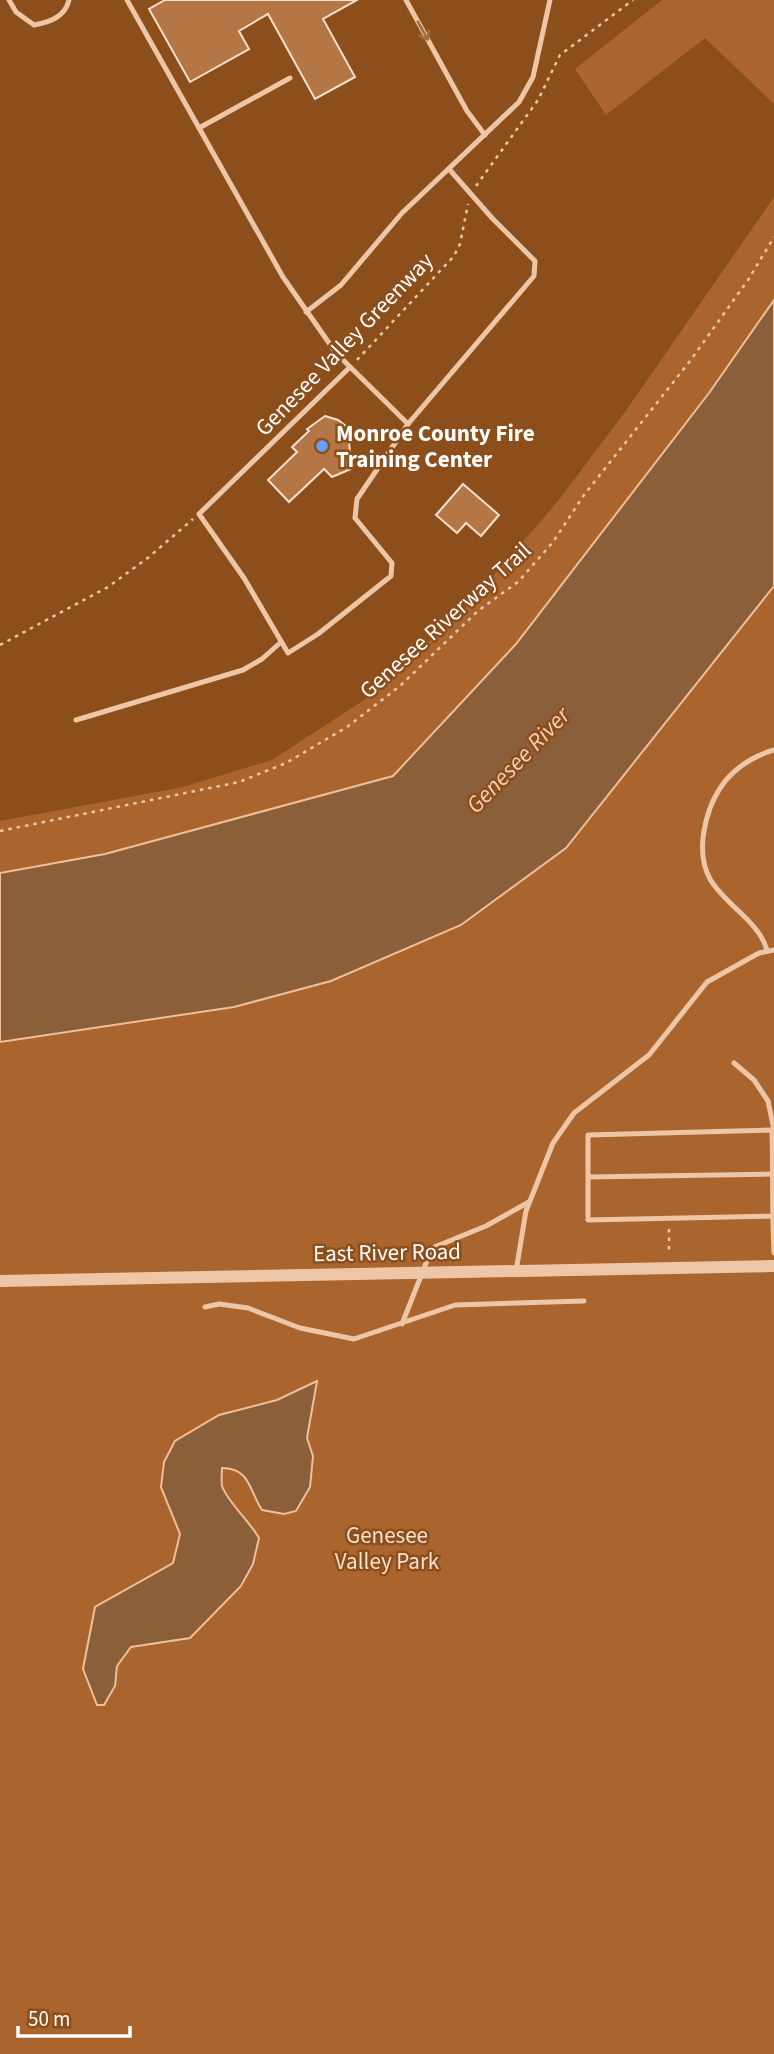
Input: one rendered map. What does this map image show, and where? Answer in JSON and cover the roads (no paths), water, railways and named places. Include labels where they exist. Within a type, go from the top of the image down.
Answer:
[{"type":"street","name":"East River Road","points":[[0,1281],[774,1266]]},
{"type":"lane","points":[[9,0],[16,12],[34,25],[52,21],[67,8],[69,0]]},
{"type":"lane","points":[[127,0],[267,250],[306,312],[349,368],[408,424]]},
{"type":"lane","points":[[406,0],[472,119],[485,135]]},
{"type":"lane","points":[[306,312],[341,285],[391,225],[514,108],[529,87],[538,61],[550,0]]},
{"type":"lane","points":[[199,128],[290,78]]},
{"type":"lane","points":[[76,720],[243,670],[262,659],[281,642],[288,653],[318,634],[391,576],[392,563],[355,518],[357,499],[408,424],[534,276],[535,261],[449,169]]},
{"type":"lane","name":"Genesee Valley Greenway","points":[[281,642],[244,578],[198,514],[349,368]]},
{"type":"lane","points":[[516,1271],[526,1211],[553,1143],[574,1113],[649,1055],[707,982],[729,968],[771,950],[757,930],[711,880],[704,865],[703,850],[706,823],[719,788],[746,762],[774,750]]},
{"type":"lane","points":[[734,1063],[754,1080],[771,1106],[774,1253]]},
{"type":"lane","points":[[773,1130],[588,1135],[588,1220],[774,1216]]},
{"type":"lane","points":[[588,1177],[773,1174]]},
{"type":"lane","points":[[402,1324],[432,1248],[486,1226],[530,1201]]},
{"type":"lane","points":[[205,1307],[219,1304],[248,1308],[300,1328],[354,1339],[455,1305],[583,1301]]},
{"type":"water","name":"Genesee River","points":[[774,300],[774,586],[566,848],[461,925],[331,981],[234,1007],[0,1042],[0,873],[105,854],[393,776],[516,644],[709,393]]},
{"type":"water","points":[[317,1381],[307,1438],[313,1456],[310,1487],[296,1511],[284,1514],[262,1510],[244,1476],[231,1469],[222,1468],[225,1492],[259,1538],[253,1564],[241,1586],[190,1638],[131,1647],[117,1666],[115,1686],[104,1705],[97,1705],[83,1669],[95,1607],[173,1563],[180,1534],[161,1487],[164,1462],[175,1441],[219,1415],[277,1400]]},
{"type":"place","name":"Monroe County Fire Training Center","points":[[322,446]]},
{"type":"park label","name":"Genesee Valley Park","points":[[387,1548]]}]
